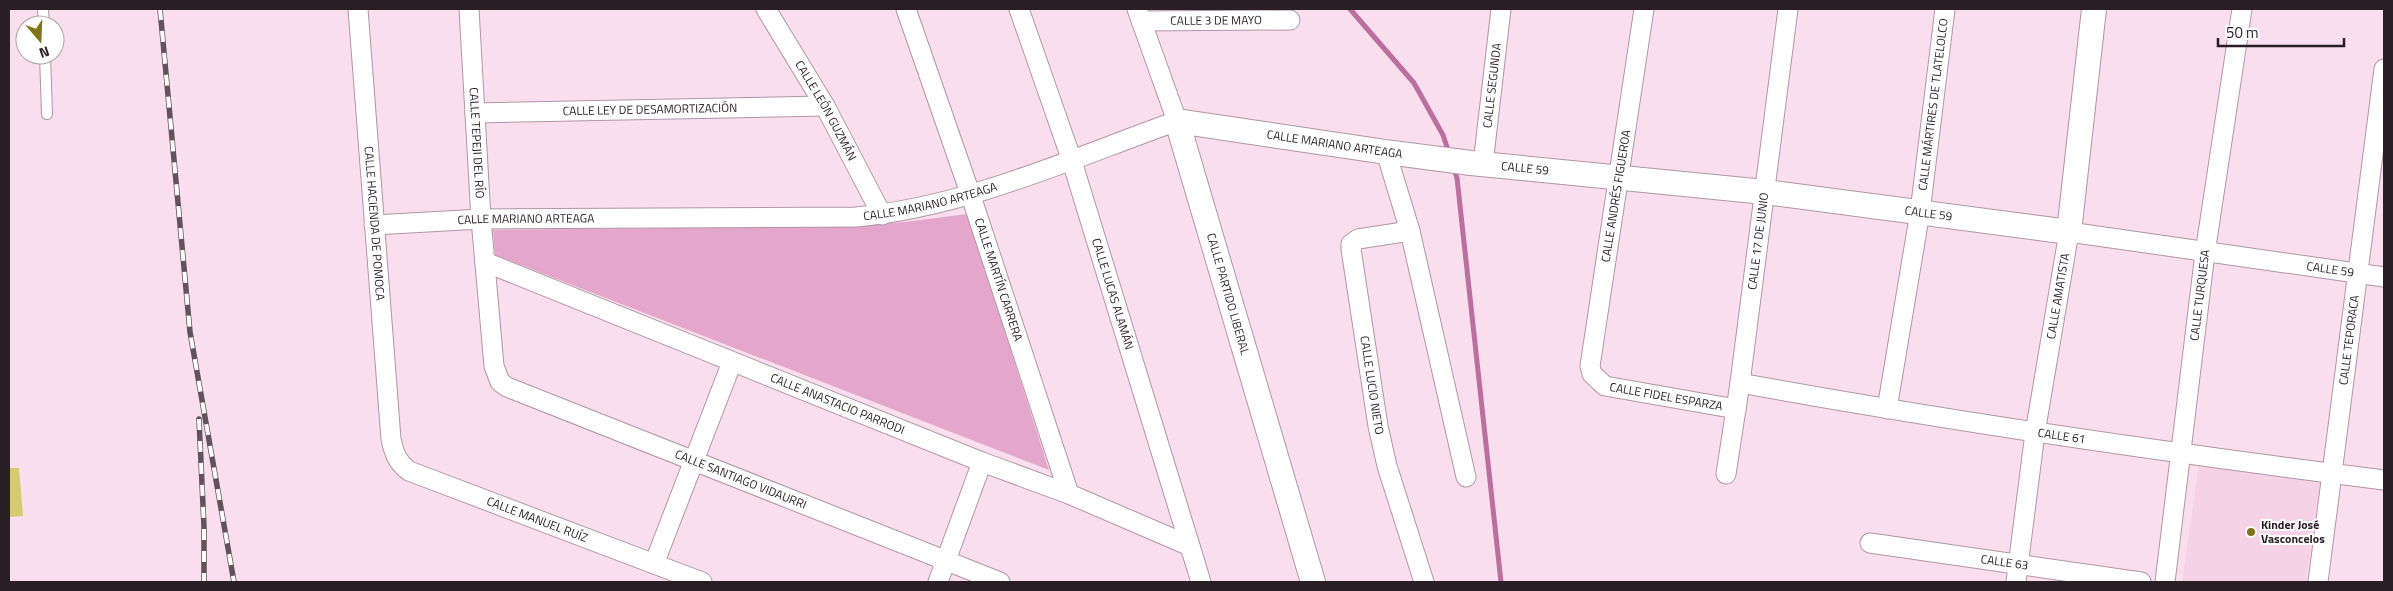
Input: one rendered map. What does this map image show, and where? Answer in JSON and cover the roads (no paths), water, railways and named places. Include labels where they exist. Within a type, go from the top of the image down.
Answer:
[{"type":"street","name":"CALLE HACIENDA DE POMOCA","points":[[358,9],[391,439]]},
{"type":"street","name":"CALLE TEPEJI DEL RÍO","points":[[469,9],[481,219],[494,366]]},
{"type":"street","name":"CALLE LEÓN GUZMÁN","points":[[766,9],[825,106],[882,215]]},
{"type":"street","name":"CALLE MARTÍN CARRERA","points":[[906,9],[972,196],[1069,494]]},
{"type":"street","name":"CALLE LUCAS ALAMÁN","points":[[1019,9],[1072,158],[1201,582]]},
{"type":"street","name":"CALLE SEGUNDA","points":[[1477,163],[1501,9]]},
{"type":"street","name":"CALLE ANDRÉS FIGUEROA","points":[[1597,381],[1592,374],[1590,366],[1644,9]]},
{"type":"street","name":"CALLE 17 DE JUNIO","points":[[1726,474],[1740,383],[1788,9]]},
{"type":"street","name":"CALLE MÁRTIRES DE TLATELOLCO","points":[[1887,410],[1920,212],[1945,9]]},
{"type":"street","name":"CALLE AMATISTA","points":[[2017,573],[2035,433],[2069,232],[2094,9]]},
{"type":"street","name":"CALLE TURQUESA","points":[[2165,582],[2205,253],[2242,9]]},
{"type":"street","name":"CALLE 3 DE MAYO","points":[[1139,15],[1290,20]]},
{"type":"street","name":"CALLE PARTIDO LIBERAL","points":[[1139,15],[1177,121],[1313,582]]},
{"type":"street","name":"CALLE TEPORACA","points":[[2318,582],[2384,69]]},
{"type":"street","name":"CALLE LEY DE DESAMORTIZACIÓN","points":[[475,113],[825,106]]},
{"type":"street","name":"CALLE MARIANO ARTEAGA","points":[[374,225],[481,219],[856,218],[882,215],[972,196],[1177,121],[1386,152],[1477,163]]},
{"type":"street","points":[[1386,152],[1410,231],[1466,477]]},
{"type":"street","name":"CALLE 59","points":[[1477,163],[1765,192],[2069,232],[2205,253],[2384,277]]},
{"type":"street","name":"CALLE LUCIO NIETO","points":[[1410,231],[1358,239],[1351,244],[1351,248],[1380,434],[1387,466],[1424,582]]},
{"type":"street","name":"CALLE ANASTACIO PARRODI","points":[[485,262],[982,462],[1069,494],[1190,546]]},
{"type":"street","points":[[654,564],[732,362]]},
{"type":"street","name":"CALLE SANTIAGO VIDAURRI","points":[[494,366],[500,382],[507,387],[1000,582]]},
{"type":"street","name":"CALLE FIDEL ESPARZA","points":[[1597,381],[1605,386],[1736,408]]},
{"type":"street","name":"CALLE 61","points":[[1740,383],[1887,410],[2035,433],[2384,480]]},
{"type":"street","name":"CALLE MANUEL RUÍZ","points":[[391,439],[393,452],[399,463],[409,471],[702,582]]},
{"type":"street","points":[[938,582],[982,462]]},
{"type":"street","name":"CALLE 63","points":[[1870,543],[2017,573],[2141,582]]},
{"type":"lane","points":[[45,65],[47,114]]},
{"type":"waterway","points":[[1350,9],[1414,83],[1443,135],[1449,153]]},
{"type":"waterway","points":[[1454,169],[1457,178],[1501,582]]},
{"type":"railway","points":[[160,9],[190,332],[234,582]]},
{"type":"railway","points":[[199,419],[204,527],[204,582]]},
{"type":"place","name":"Kinder José Vasconcelos","points":[[2251,532]]}]
